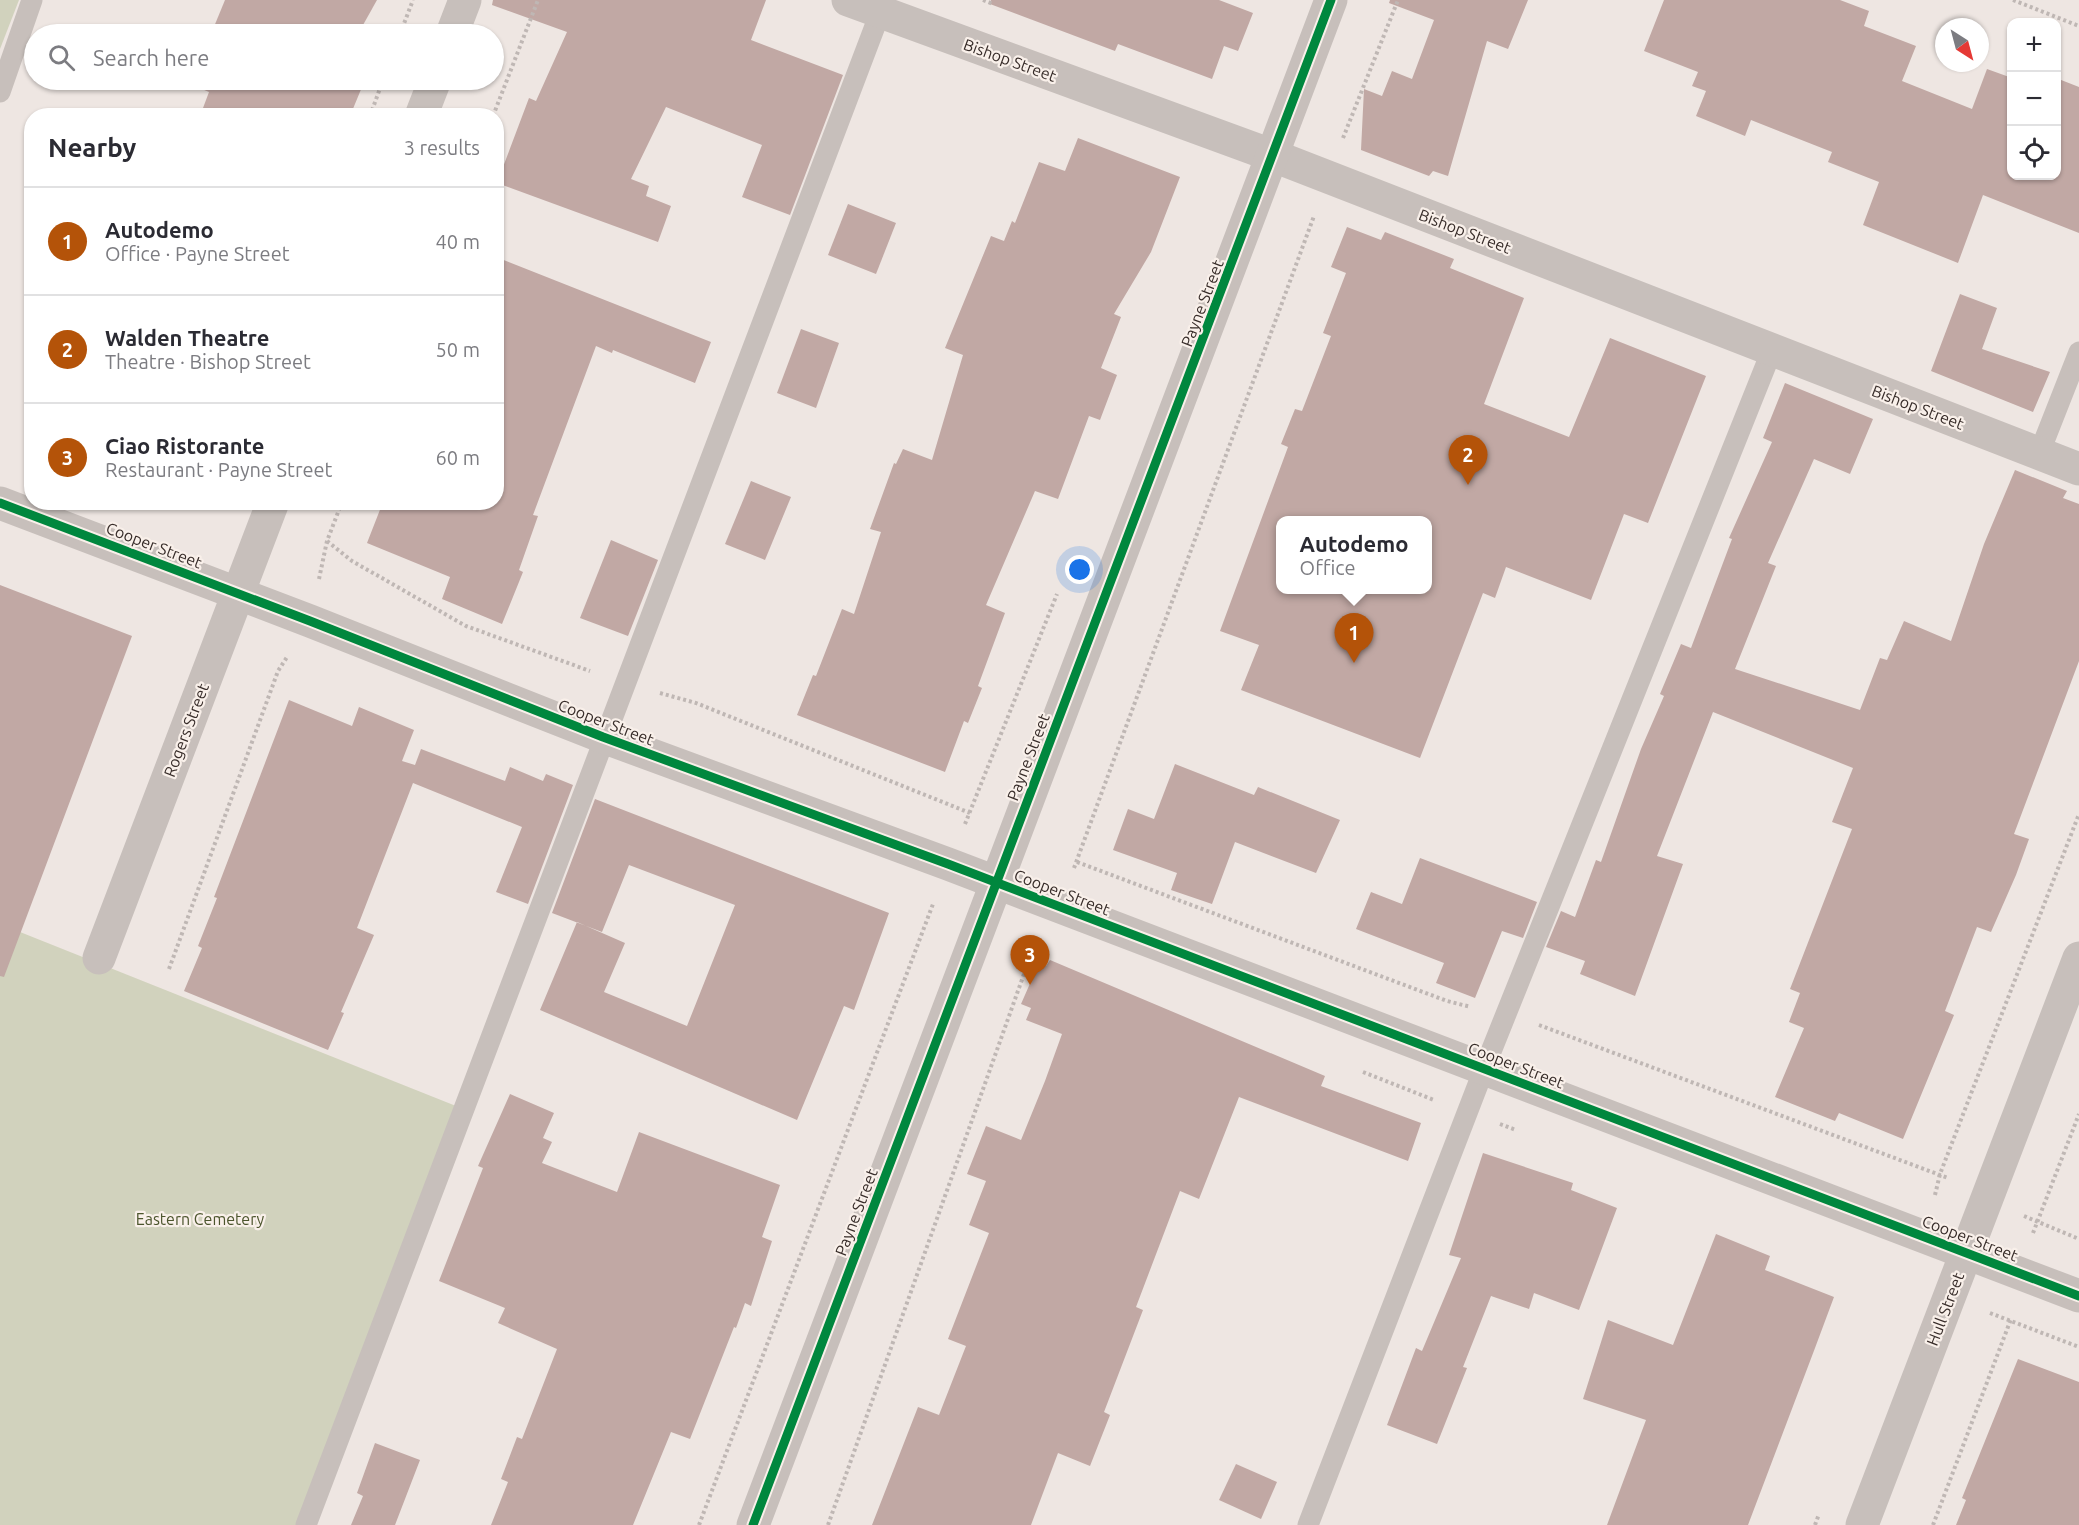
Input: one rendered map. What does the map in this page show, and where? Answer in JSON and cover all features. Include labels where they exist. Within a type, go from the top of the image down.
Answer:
[{"type":"street","points":[[456,24],[465,0]]},
{"type":"street","name":"Bishop Street","points":[[848,0],[1274,156],[2079,469]]},
{"type":"street","name":"Payne Street","points":[[753,1525],[1274,156],[1331,0]]},
{"type":"street","points":[[424,108],[431,90]]},
{"type":"street","name":"Cooper Street","points":[[0,503],[238,593],[603,737],[948,864],[2079,1296]]},
{"type":"street","name":"Rogers Street","points":[[99,958],[270,510]]},
{"type":"street","name":"Hull Street","points":[[1862,1525],[2079,958]]},
{"type":"lane","points":[[0,92],[32,0]]},
{"type":"lane","points":[[306,1525],[603,737],[880,13]]},
{"type":"lane","points":[[1308,1525],[1484,1069],[1772,350]]},
{"type":"lane","points":[[2039,454],[2079,352]]},
{"type":"path","points":[[404,24],[413,0]]},
{"type":"path","points":[[504,88],[538,0]]},
{"type":"path","points":[[828,1525],[1035,942],[1058,906],[1077,861],[1329,178],[1398,0]]},
{"type":"path","points":[[2013,0],[2079,26]]},
{"type":"path","points":[[373,108],[379,90]]},
{"type":"path","points":[[496,108],[503,90]]},
{"type":"path","points":[[169,969],[278,671],[310,621],[327,541],[339,510]]},
{"type":"path","points":[[699,1525],[948,864],[981,788],[1058,590]]},
{"type":"path","points":[[1925,1237],[1940,1174],[2079,814]]},
{"type":"path","points":[[1077,861],[1447,1001],[1539,1025],[1940,1174],[2037,1223],[2079,1239]]},
{"type":"path","points":[[1933,1525],[2011,1321],[2018,1273],[2079,1114]]},
{"type":"path","points":[[1815,1525],[1823,1503]]},
{"type":"green space","points":[[0,0],[19,0],[0,49]]},
{"type":"green space","name":"Eastern Cemetery","points":[[0,924],[456,1106],[300,1525],[0,1525]]},
{"type":"building","points":[[225,0],[377,0],[364,24],[215,24]]},
{"type":"building","points":[[493,0],[766,0],[751,40],[843,75],[790,215],[742,197],[762,145],[666,107],[631,179],[649,186],[646,196],[671,206],[658,242],[504,186],[504,164],[529,98],[536,101],[567,32],[492,5]]},
{"type":"building","points":[[991,0],[1219,0],[1253,13],[1238,51],[1224,46],[1212,79],[1118,44],[1115,51],[990,4]]},
{"type":"building","points":[[1390,0],[1528,0],[1508,49],[1487,41],[1448,176],[1433,171],[1429,176],[1361,150],[1364,89],[1382,96],[1392,71],[1412,79],[1434,20],[1389,3]]},
{"type":"building","points":[[1664,0],[1840,0],[1869,11],[1864,26],[1916,46],[1902,81],[1972,109],[1986,72],[1989,72],[1989,70],[2007,76],[2007,180],[2061,180],[2061,80],[2079,87],[2079,233],[1983,195],[1958,263],[1863,225],[1879,182],[1828,162],[1832,152],[1751,120],[1745,136],[1696,116],[1706,91],[1692,86],[1698,72],[1644,51]]},
{"type":"building","points":[[204,90],[361,90],[353,108],[203,108],[209,92]]},
{"type":"building","points":[[1078,138],[1180,177],[1151,252],[1114,314],[1121,317],[1101,368],[1117,375],[1100,420],[1089,416],[1058,499],[1035,491],[986,605],[1005,613],[978,686],[982,688],[968,723],[964,721],[945,772],[797,715],[813,675],[816,676],[842,609],[854,614],[881,532],[870,529],[894,463],[896,464],[903,449],[932,460],[963,355],[945,348],[991,236],[1004,241],[1012,221],[1015,223],[1039,162],[1065,171]]},
{"type":"building","points":[[848,204],[896,223],[876,274],[828,255]]},
{"type":"building","points":[[1347,227],[1381,240],[1385,232],[1454,259],[1450,268],[1524,298],[1484,404],[1569,437],[1610,338],[1706,376],[1648,523],[1624,514],[1591,600],[1506,567],[1495,598],[1483,593],[1420,758],[1241,690],[1259,645],[1220,631],[1288,447],[1281,444],[1295,409],[1302,411],[1331,336],[1323,333],[1346,273],[1331,267]]},
{"type":"building","points":[[504,260],[711,342],[695,383],[613,350],[612,353],[596,346],[533,515],[538,516],[519,570],[523,572],[502,624],[442,599],[450,577],[367,543],[380,510],[504,510]]},
{"type":"building","points":[[1960,294],[1997,308],[1982,349],[2050,372],[2033,412],[1931,371]]},
{"type":"building","points":[[801,329],[839,343],[816,408],[777,393]]},
{"type":"building","points":[[1785,383],[1873,419],[1850,474],[1814,459],[1768,563],[1776,566],[1735,669],[1860,710],[1880,658],[1887,660],[1904,621],[1951,641],[1984,544],[2015,470],[2067,491],[2063,498],[2079,504],[2079,661],[2014,834],[2029,839],[2016,875],[1991,932],[1977,927],[1945,1011],[1954,1015],[1903,1139],[1839,1113],[1835,1121],[1775,1097],[1804,1028],[1789,1022],[1800,993],[1790,989],[1852,829],[1832,822],[1853,768],[1713,712],[1657,856],[1683,864],[1635,996],[1580,974],[1585,961],[1546,947],[1561,911],[1575,917],[1596,860],[1601,862],[1641,749],[1664,696],[1660,694],[1681,644],[1691,648],[1732,539],[1729,538],[1772,442],[1763,438]]},
{"type":"building","points":[[751,481],[791,497],[765,560],[725,544]]},
{"type":"building","points":[[611,540],[658,560],[628,636],[580,618]]},
{"type":"building","points":[[0,585],[132,636],[4,977],[0,976]]},
{"type":"building","points":[[289,700],[352,726],[359,707],[414,730],[402,761],[415,765],[421,749],[505,781],[510,767],[543,781],[546,774],[573,785],[528,904],[496,892],[522,827],[413,783],[357,928],[374,935],[341,1012],[344,1013],[328,1050],[184,991],[202,948],[198,946],[217,898],[214,897]]},
{"type":"building","points":[[1175,764],[1254,795],[1258,787],[1340,820],[1316,873],[1235,842],[1212,904],[1171,890],[1177,873],[1113,850],[1128,809],[1154,819]]},
{"type":"building","points":[[595,799],[889,913],[854,1010],[844,1006],[797,1120],[540,1010],[577,922],[552,913]],"holes":[[[629,865],[735,905],[687,1026],[604,992],[625,943],[586,926],[602,932]]]},
{"type":"building","points":[[1420,858],[1537,902],[1523,938],[1502,931],[1475,998],[1436,983],[1444,963],[1356,929],[1371,892],[1402,904]]},
{"type":"building","points":[[1050,960],[1325,1076],[1321,1086],[1421,1123],[1408,1161],[1239,1097],[1199,1199],[1180,1191],[1136,1307],[1143,1310],[1104,1412],[1110,1415],[1090,1466],[1058,1453],[1031,1525],[872,1525],[918,1407],[939,1415],[966,1346],[948,1339],[989,1233],[969,1225],[986,1181],[967,1174],[986,1126],[1021,1140],[1045,1081],[1062,1034],[1026,1020],[1031,1008],[1021,1004],[1039,963],[1046,966]]},
{"type":"building","points":[[510,1094],[554,1113],[543,1138],[552,1142],[542,1163],[617,1192],[639,1132],[780,1185],[762,1237],[772,1241],[751,1306],[745,1303],[690,1439],[671,1432],[633,1525],[491,1525],[508,1482],[501,1479],[517,1437],[522,1439],[557,1349],[498,1323],[505,1308],[439,1281],[483,1168],[478,1166]]},
{"type":"building","points":[[1483,1153],[1573,1183],[1571,1190],[1617,1208],[1579,1310],[1534,1293],[1529,1309],[1491,1296],[1463,1367],[1467,1368],[1437,1444],[1387,1425],[1416,1348],[1422,1351],[1461,1258],[1449,1255]]},
{"type":"building","points":[[1716,1234],[1770,1256],[1765,1270],[1834,1297],[1815,1348],[1748,1525],[1607,1525],[1646,1420],[1583,1399],[1608,1320],[1673,1345]]},
{"type":"building","points":[[2018,1359],[2079,1382],[2079,1525],[1956,1525],[1966,1500],[1962,1498]]},
{"type":"building","points":[[375,1443],[420,1460],[395,1525],[351,1525],[363,1496],[357,1493]]},
{"type":"building","points":[[1236,1464],[1277,1482],[1261,1519],[1219,1500]]},
{"type":"cycle path","points":[[753,1525],[1331,0]]},
{"type":"cycle path","points":[[0,503],[310,621],[603,737],[948,864],[2079,1296]]},
{"type":"place","name":"Walden Theatre","points":[[1468,485]]},
{"type":"place","name":"Autodemo","points":[[1354,663]]},
{"type":"place","name":"Ciao Ristorante","points":[[1030,985]]}]
